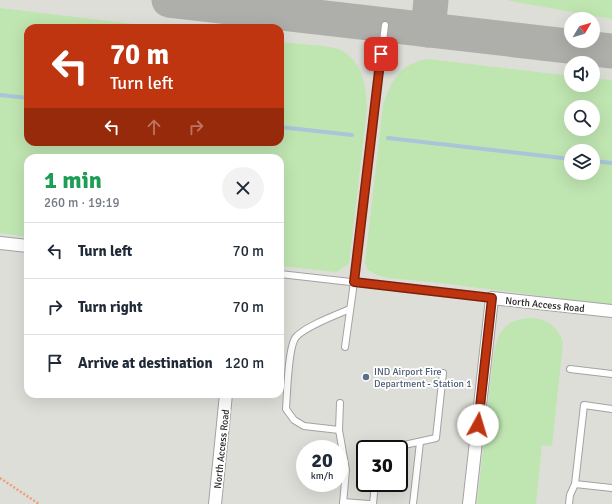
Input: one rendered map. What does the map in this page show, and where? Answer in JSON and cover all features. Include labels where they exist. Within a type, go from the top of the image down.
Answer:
[{"type":"street","points":[[0,243],[24,246]]},
{"type":"street","name":"North Access Road","points":[[469,504],[492,298],[612,312]]},
{"type":"street","name":"North Access Road","points":[[215,504],[226,398]]},
{"type":"lane","points":[[345,347],[385,25]]},
{"type":"lane","points":[[284,274],[492,298]]},
{"type":"lane","points":[[339,430],[304,426],[294,420],[286,409],[291,348],[295,338],[305,330],[350,309]]},
{"type":"lane","points":[[570,369],[612,374]]},
{"type":"lane","points":[[408,444],[436,438],[443,373]]},
{"type":"lane","points":[[340,404],[339,430],[346,470],[343,503],[369,504]]},
{"type":"lane","points":[[569,504],[570,495],[575,484],[584,405],[612,409]]},
{"type":"lane","points":[[413,504],[420,442]]},
{"type":"lane","points":[[575,484],[612,488]]},
{"type":"lane","points":[[373,504],[374,492]]},
{"type":"path","points":[[0,478],[39,504]]},
{"type":"shaded area","points":[[0,0],[612,0],[612,504],[0,504]]},
{"type":"green space","points":[[507,0],[612,0],[612,19],[600,17],[600,12],[572,12]]},
{"type":"green space","points":[[0,8],[134,24],[24,24],[24,146],[284,146],[284,42],[330,47],[341,50],[354,61],[359,68],[366,91],[367,109],[349,264],[336,272],[284,266],[284,154],[24,154],[24,236],[0,233]]},
{"type":"green space","points":[[428,59],[564,75],[564,92],[600,92],[600,79],[612,80],[612,305],[441,283],[389,278],[377,275],[368,270],[365,263],[383,105],[393,81],[398,74],[410,64]]},
{"type":"green space","points":[[536,318],[551,324],[558,332],[563,343],[552,446],[542,445],[536,504],[477,504],[493,359],[497,342],[502,330],[507,325],[521,319]]},
{"type":"waterway","points":[[0,95],[24,98]]},
{"type":"waterway","points":[[284,127],[352,135]]},
{"type":"waterway","points":[[388,138],[564,158]]},
{"type":"waterway","points":[[600,162],[612,163]]},
{"type":"taxiway","points":[[169,0],[612,51]]},
{"type":"taxiway","points":[[428,30],[431,0]]},
{"type":"place","name":"IND Airport Fire Department - Station 1","points":[[366,377]]},
{"type":"route","points":[[381,54],[354,282],[492,298],[478,425]]}]
